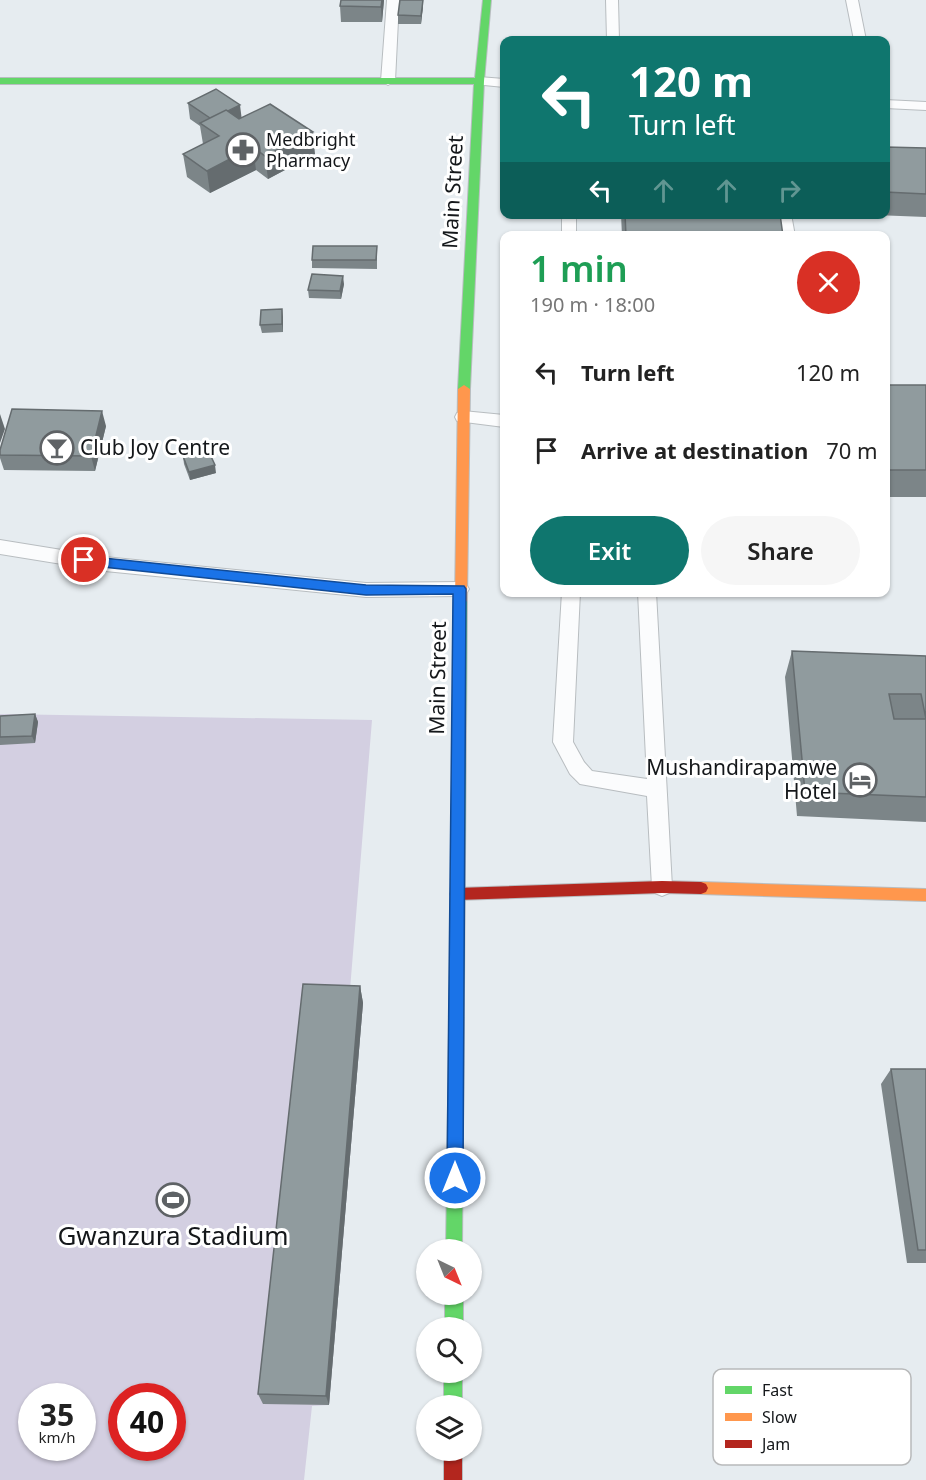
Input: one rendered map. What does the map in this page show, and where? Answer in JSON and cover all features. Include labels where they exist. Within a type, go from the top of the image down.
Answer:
[{"type":"street","name":"Main Street","points":[[454,1239],[463,417],[479,81],[487,0]]},
{"type":"street","points":[[0,81],[479,81]]},
{"type":"street","points":[[457,894],[662,887],[926,895]]},
{"type":"street","points":[[453,1461],[453,1480]]},
{"type":"lane","points":[[388,81],[393,0]]},
{"type":"lane","points":[[612,0],[613,36]]},
{"type":"lane","points":[[852,0],[859,36]]},
{"type":"lane","points":[[479,81],[500,83]]},
{"type":"lane","points":[[890,104],[926,106]]},
{"type":"lane","points":[[463,417],[500,420]]},
{"type":"lane","points":[[0,547],[105,564],[366,590],[460,589]]},
{"type":"lane","points":[[571,597],[563,742],[576,768],[587,778],[658,789]]},
{"type":"lane","points":[[647,597],[662,887]]},
{"type":"shaded area","name":"Gwanzura Stadium","points":[[0,714],[372,720],[349,1002],[363,1003],[329,1405],[312,1406],[304,1480],[0,1480]]},
{"type":"building","points":[[341,0],[382,0],[381,7],[340,6]]},
{"type":"building","points":[[400,0],[423,0],[421,16],[398,15]]},
{"type":"building","points":[[216,89],[240,105],[210,118],[188,103]]},
{"type":"building","points":[[270,104],[313,132],[265,156],[253,147],[207,171],[183,154],[219,136],[200,123],[226,110],[239,119]]},
{"type":"building","points":[[890,147],[926,148],[926,194],[890,192]]},
{"type":"building","points":[[625,219],[781,219],[782,231],[626,231]]},
{"type":"building","points":[[313,246],[377,246],[376,260],[312,260]]},
{"type":"building","points":[[312,274],[343,276],[340,291],[308,290]]},
{"type":"building","points":[[282,309],[282,324],[260,325],[261,310]]},
{"type":"building","points":[[890,385],[926,385],[926,470],[890,470]]},
{"type":"building","points":[[12,409],[102,411],[91,456],[0,455]]},
{"type":"building","points":[[208,450],[215,465],[189,472],[183,456]]},
{"type":"building","name":"Mushandirapamwe Hotel","points":[[792,651],[926,656],[926,719],[926,797],[805,792]],"holes":[[[889,694],[921,694],[926,719],[894,719]]]},
{"type":"building","points":[[35,714],[32,736],[0,737],[0,716]]},
{"type":"building","points":[[303,984],[360,986],[326,1396],[258,1394]]},
{"type":"building","points":[[891,1069],[926,1069],[926,1250],[918,1250]]},
{"type":"traffic: fast","points":[[464,389],[479,81],[487,0]]},
{"type":"traffic: fast","points":[[0,81],[479,81]]},
{"type":"traffic: fast","points":[[454,1239],[461,601]]},
{"type":"traffic: fast","points":[[454,1305],[454,1317]]},
{"type":"traffic: fast","points":[[453,1383],[453,1395]]},
{"type":"traffic: slow","points":[[461,601],[464,389]]},
{"type":"traffic: slow","points":[[701,888],[926,895]]},
{"type":"traffic: jam","points":[[457,894],[662,887],[701,888]]},
{"type":"traffic: jam","points":[[453,1461],[453,1480]]},
{"type":"place","name":"Medbright Pharmacy","points":[[243,150]]},
{"type":"place","name":"Club Joy Centre","points":[[57,448]]},
{"type":"place","name":"Mushandirapamwe Hotel","points":[[860,780]]},
{"type":"place","name":"Gwanzura Stadium","points":[[173,1200]]},
{"type":"route","points":[[84,560],[366,590],[460,589],[455,1178]]}]
